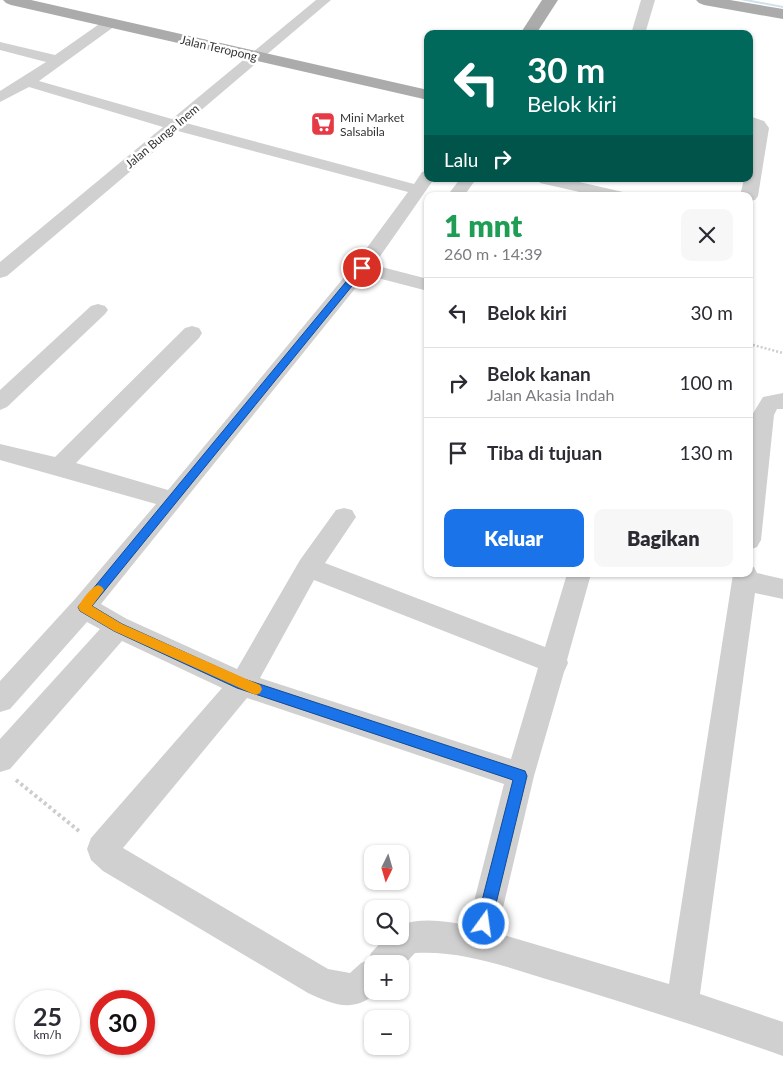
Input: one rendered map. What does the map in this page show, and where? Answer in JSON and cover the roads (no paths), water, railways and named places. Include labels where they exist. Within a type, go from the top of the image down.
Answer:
[{"type":"main road","name":"Jalan Teropong","points":[[11,0],[424,94]]},
{"type":"main road","points":[[531,30],[550,0]]},
{"type":"main road","points":[[704,0],[783,14]]},
{"type":"street","name":"Jalan Bunga Inem","points":[[0,272],[324,0]]},
{"type":"street","points":[[639,30],[648,0]]},
{"type":"street","points":[[0,98],[27,82],[110,23]]},
{"type":"street","points":[[0,46],[56,60]]},
{"type":"street","points":[[0,700],[84,607],[173,500],[362,268],[423,183],[174,125],[27,82]]},
{"type":"street","points":[[753,122],[762,128],[753,163]]},
{"type":"street","points":[[458,192],[466,182]]},
{"type":"street","points":[[559,182],[600,192]]},
{"type":"street","points":[[362,268],[424,284]]},
{"type":"street","points":[[0,402],[98,310]]},
{"type":"street","points":[[59,466],[192,333]]},
{"type":"street","points":[[753,502],[762,415],[770,402],[783,401]]},
{"type":"street","points":[[0,452],[59,466],[173,500]]},
{"type":"street","points":[[344,517],[309,567],[242,684],[102,849],[114,860],[319,982],[344,991],[353,990],[364,984]]},
{"type":"street","points":[[309,567],[555,663]]},
{"type":"street","points":[[479,943],[520,776],[579,577]]},
{"type":"street","points":[[682,1004],[745,577],[783,589]]},
{"type":"street","points":[[84,607],[118,627],[242,684],[520,776]]},
{"type":"street","points":[[7,769],[118,627]]},
{"type":"street","points":[[391,955],[408,938],[438,936],[479,943],[682,1004],[783,1039]]},
{"type":"waterway","points":[[742,0],[783,7]]},
{"type":"place","name":"Mini Market Salsabila","points":[[323,124]]}]
